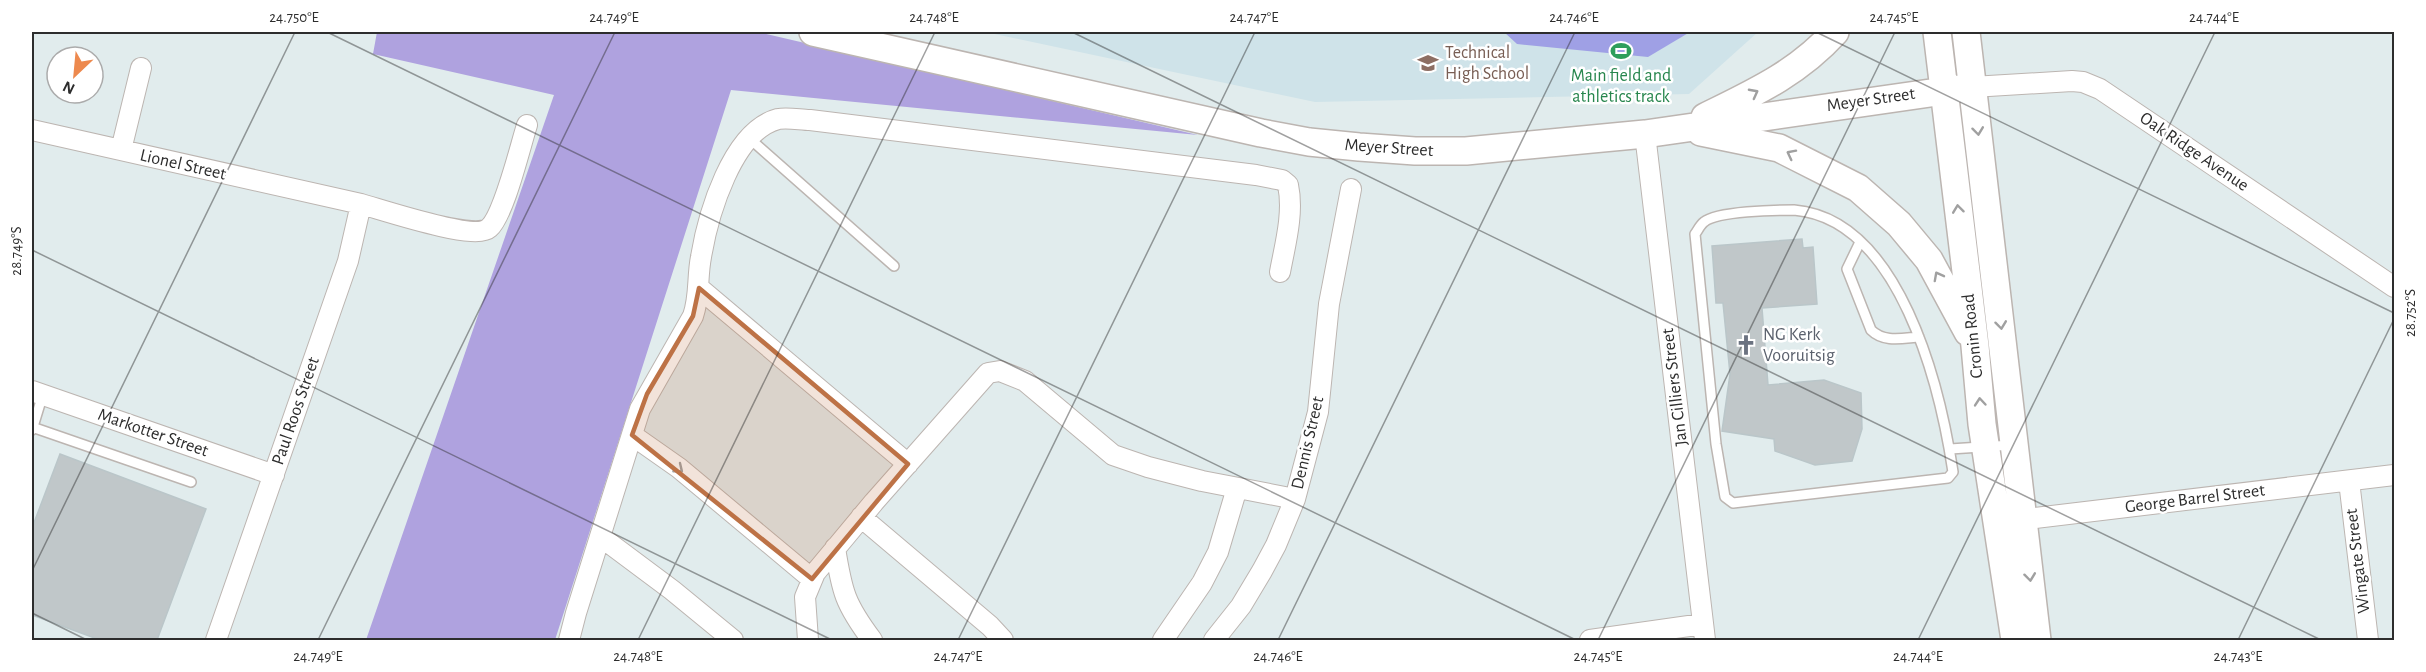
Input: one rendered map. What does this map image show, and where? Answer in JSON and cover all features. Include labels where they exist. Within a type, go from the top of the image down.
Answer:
[{"type":"street","name":"Meyer Street","points":[[813,32],[1234,128],[1309,142],[1415,151],[1466,151],[1645,134],[1972,87]]},
{"type":"street","points":[[1682,128],[1782,78],[1835,32]]},
{"type":"street","name":"Cronin Road","points":[[1937,32],[1976,346],[1985,447],[2015,640]]},
{"type":"street","name":"Cronin Road","points":[[1966,32],[2037,640]]},
{"type":"street","points":[[121,150],[141,68]]},
{"type":"street","name":"Oak Ridge Avenue","points":[[1972,87],[2072,81],[2083,82],[2100,89],[2394,287]]},
{"type":"street","points":[[569,640],[632,435],[647,394],[693,316],[699,288],[704,241],[723,183],[733,160],[758,129],[779,119],[810,120],[1282,180],[1288,185],[1290,196],[1286,242],[1280,272]]},
{"type":"street","points":[[361,204],[460,231],[488,230],[500,212],[527,125]]},
{"type":"street","points":[[1682,128],[1779,148],[1857,188],[1899,224],[1929,260],[1976,346]]},
{"type":"street","name":"Lionel Street","points":[[32,129],[361,204]]},
{"type":"street","name":"Jan Cilliers Street","points":[[1645,134],[1704,632]]},
{"type":"street","name":"Dennis Street","points":[[1214,640],[1241,606],[1262,571],[1295,499],[1318,412],[1329,304],[1351,189]]},
{"type":"street","name":"Paul Roos Street","points":[[216,640],[348,261],[361,204]]},
{"type":"street","points":[[699,288],[908,464]]},
{"type":"street","points":[[808,640],[805,597],[812,579],[834,548],[988,373],[1000,371],[1025,381],[1113,455],[1148,467],[1295,499]]},
{"type":"street","name":"Markotter Street","points":[[37,393],[274,475]]},
{"type":"street","points":[[632,435],[679,468],[812,579]]},
{"type":"street","name":"George Barrel Street","points":[[1996,523],[2394,476]]},
{"type":"street","name":"Wingate Street","points":[[2349,481],[2367,640]]},
{"type":"street","points":[[1163,640],[1202,583],[1218,552],[1237,488]]},
{"type":"street","points":[[861,517],[990,626],[1003,640]]},
{"type":"street","points":[[601,537],[733,640]]},
{"type":"street","points":[[834,548],[842,591],[852,613],[872,640]]},
{"type":"street","points":[[1590,640],[1704,632]]},
{"type":"lane","points":[[749,138],[894,266]]},
{"type":"lane","points":[[1794,210],[1824,215],[1860,242],[1882,267],[1919,337],[1950,449],[1953,472],[1948,478],[1733,503],[1725,498],[1716,444],[1695,234],[1701,225],[1710,218],[1758,211],[1794,210]]},
{"type":"lane","points":[[1860,242],[1847,269],[1871,330],[1878,336],[1889,339],[1919,337]]},
{"type":"lane","points":[[37,393],[32,428],[191,482]]},
{"type":"lane","points":[[1950,449],[2014,445]]},
{"type":"highlighted area","points":[[699,288],[908,464],[812,579],[632,435],[647,394],[693,316]]},
{"type":"shaded area","points":[[377,32],[758,32],[1198,135],[731,90],[555,640],[366,640],[554,95],[373,54]]},
{"type":"shaded area","name":"Technical High School","points":[[985,32],[1758,32],[1689,94],[1315,102]]},
{"type":"shaded area","name":"Main field and athletics track","points":[[1504,32],[1690,32],[1648,57],[1517,44]]},
{"type":"building","name":"NG Kerk Vooruitsig","points":[[1802,239],[1803,248],[1813,247],[1817,304],[1762,308],[1768,385],[1824,380],[1861,393],[1862,429],[1852,461],[1815,465],[1775,451],[1774,439],[1722,431],[1730,374],[1723,303],[1716,303],[1712,246]]},
{"type":"building","points":[[60,454],[206,509],[157,640],[100,640],[32,615],[32,528]]},
{"type":"place","name":"Main field and athletics track","points":[[1621,51]]},
{"type":"place","name":"Technical High School","points":[[1428,63]]},
{"type":"place","name":"NG Kerk Vooruitsig","points":[[1746,345]]}]
